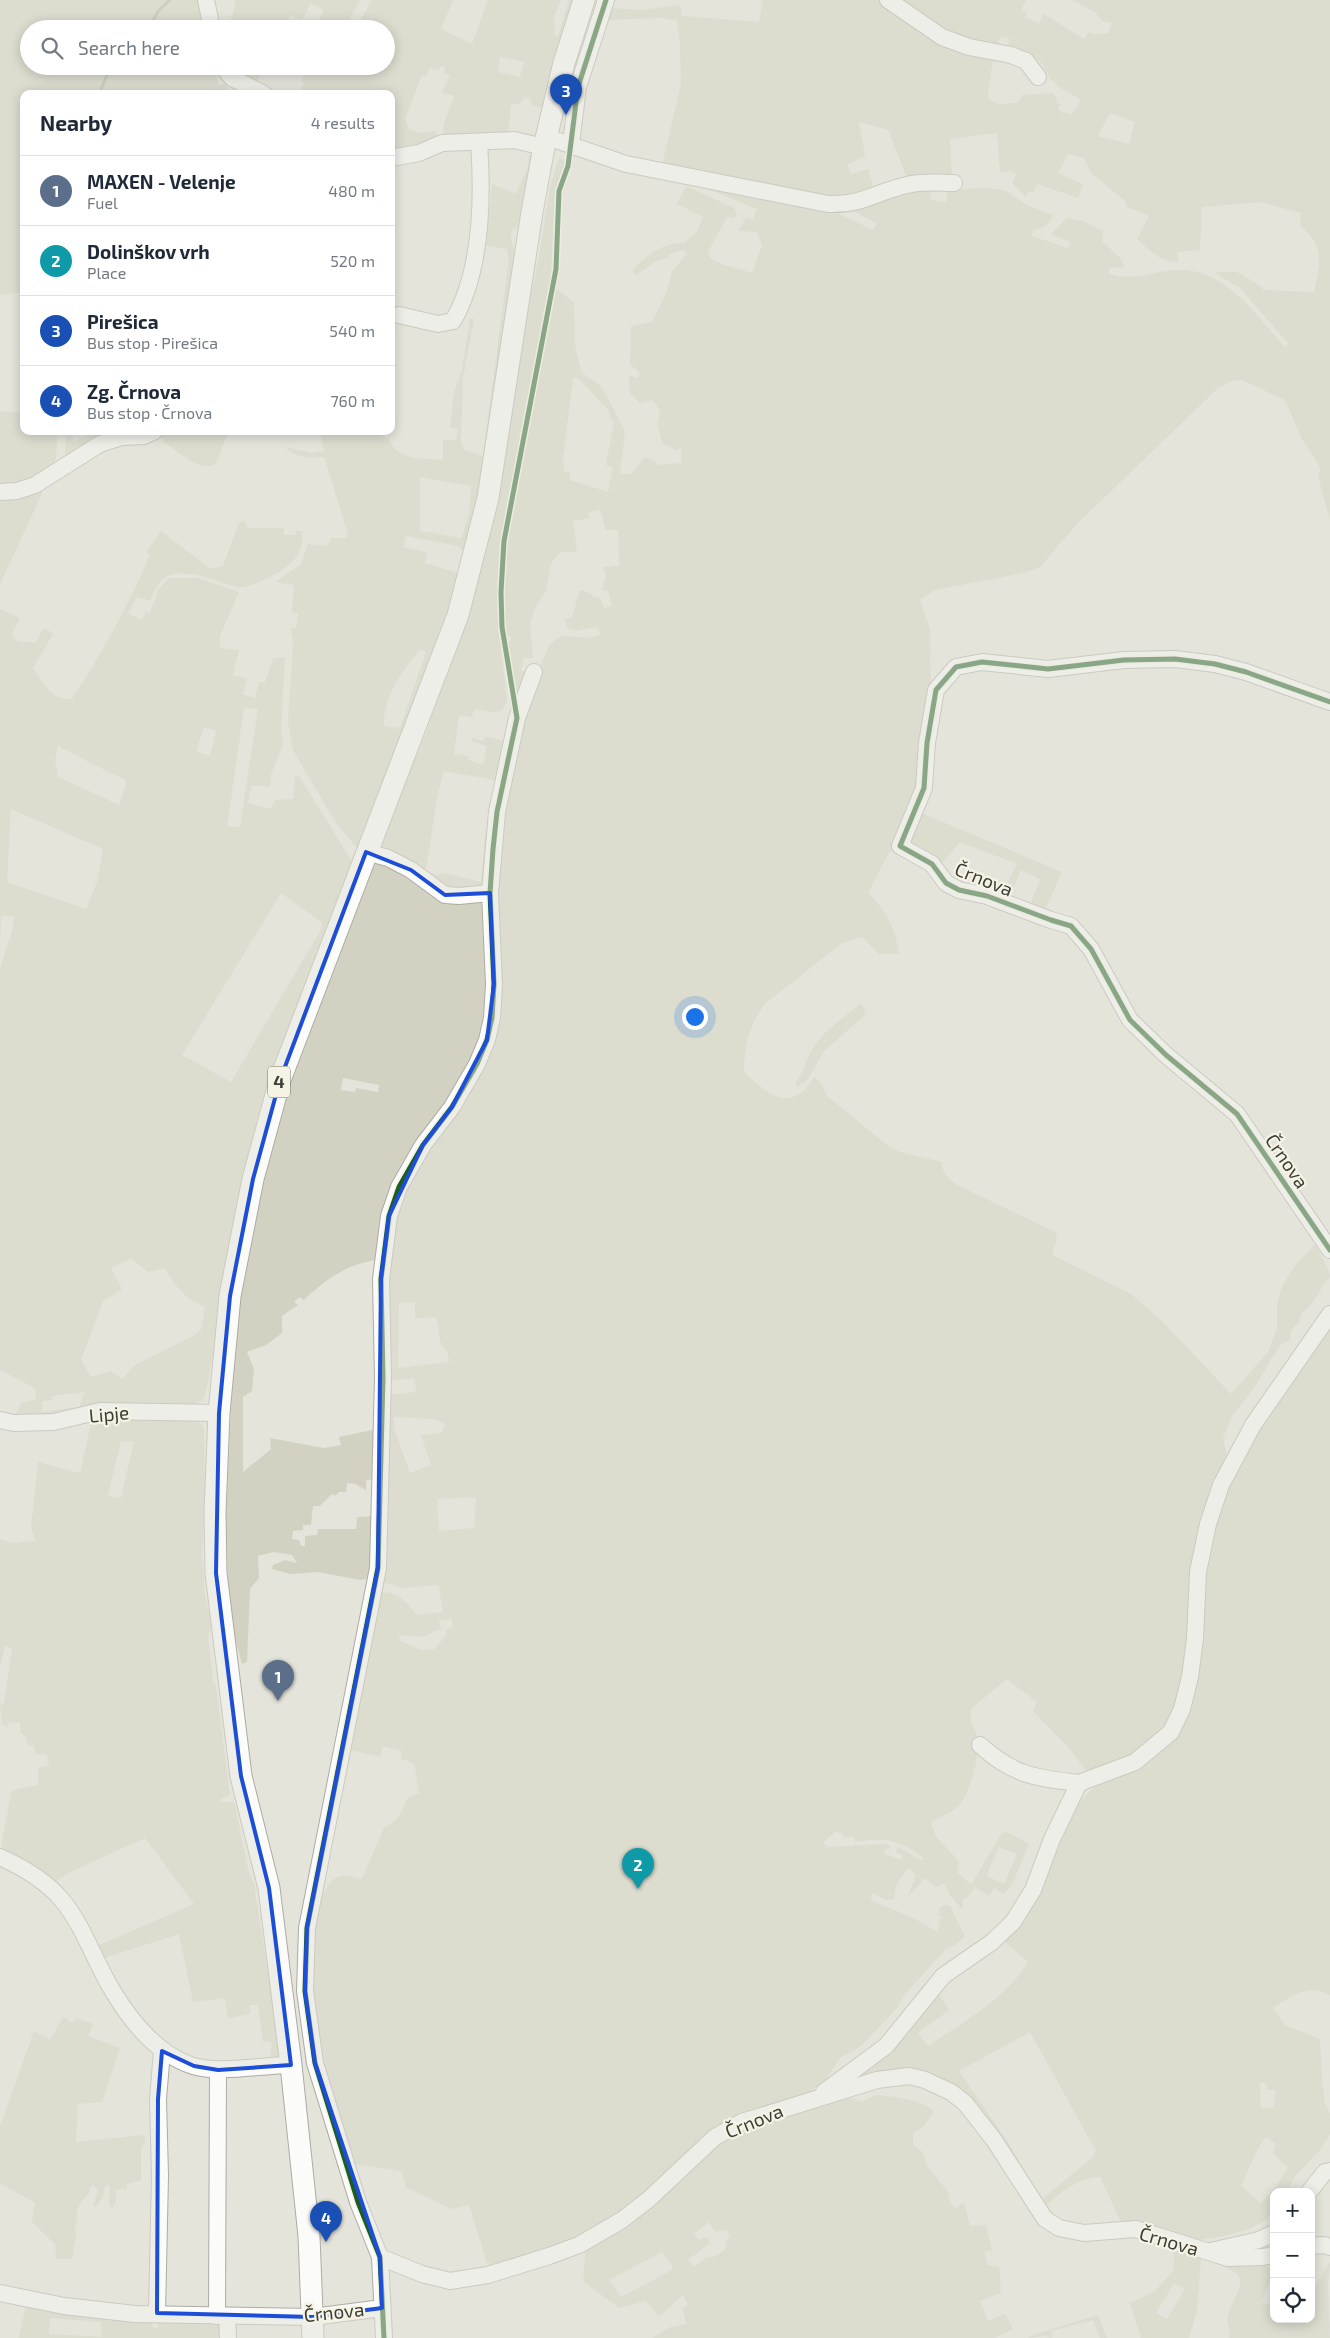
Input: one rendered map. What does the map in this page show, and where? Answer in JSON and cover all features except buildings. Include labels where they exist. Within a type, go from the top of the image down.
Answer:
[{"type":"main road","name":"4","points":[[313,2338],[308,2236],[291,2065],[268,1888],[241,1776],[216,1573],[215,1512],[219,1413],[230,1296],[253,1178],[280,1080],[458,614],[486,507],[532,212],[546,142],[564,63],[584,0]]},
{"type":"street","points":[[206,0],[210,20]]},
{"type":"street","points":[[571,144],[578,87],[606,0]]},
{"type":"street","points":[[888,0],[942,37],[968,46],[1011,55],[1026,61],[1038,76]]},
{"type":"street","points":[[230,75],[256,90]]},
{"type":"street","points":[[395,157],[419,152],[442,143],[514,140],[571,144],[626,164],[828,204],[848,204],[864,201],[890,189],[910,184],[954,183]]},
{"type":"street","points":[[399,315],[438,324],[453,320],[464,302],[475,250],[482,184],[478,142]]},
{"type":"street","points":[[0,492],[17,491],[35,485],[100,444],[122,437],[146,435]]},
{"type":"street","name":"Črnova","points":[[1330,702],[1246,672],[1215,664],[1175,659],[1124,660],[1048,669],[982,662],[956,667],[936,690],[927,742],[924,788],[900,846],[932,864],[946,883],[959,890],[987,896],[1071,926],[1091,949],[1130,1020],[1166,1055],[1237,1114],[1330,1250]]},
{"type":"street","points":[[380,2257],[358,2202],[316,2063],[305,1991],[307,1928],[378,1568],[383,1378],[381,1278],[389,1216],[400,1187],[418,1153],[452,1107],[477,1064],[487,1040],[492,1018],[494,984],[490,893],[497,812],[517,718],[534,672]]},
{"type":"street","points":[[366,852],[388,858],[411,870],[445,895],[459,896],[490,893]]},
{"type":"street","points":[[980,1745],[994,1758],[1030,1777],[1079,1783],[1135,1762],[1171,1732],[1182,1709],[1190,1677],[1195,1639],[1198,1572],[1208,1524],[1221,1484],[1253,1425],[1330,1314]]},
{"type":"street","name":"Lipje","points":[[0,1420],[14,1423],[54,1422],[100,1411],[219,1413]]},
{"type":"street","points":[[818,2098],[831,2085],[886,2046],[943,1976],[992,1942],[1013,1922],[1033,1890],[1052,1839],[1079,1783]]},
{"type":"street","points":[[0,1857],[18,1865],[62,1900],[91,1945],[113,1992],[134,2020],[162,2051],[194,2066],[218,2070],[291,2065]]},
{"type":"street","points":[[157,2313],[160,2176],[158,2099],[162,2051]]},
{"type":"street","points":[[218,2070],[222,2316],[228,2338]]},
{"type":"street","name":"Črnova","points":[[0,2293],[64,2306],[135,2314],[313,2317],[382,2308],[380,2257],[422,2274],[450,2281],[488,2275],[579,2245],[622,2220],[649,2199],[715,2138],[742,2122],[877,2080],[909,2076],[925,2080],[951,2092],[965,2103],[994,2140],[1046,2219],[1059,2228],[1084,2233],[1136,2229],[1228,2258],[1270,2256]]},
{"type":"street","points":[[1312,2188],[1325,2172],[1330,2171]]},
{"type":"street","points":[[1206,2252],[1259,2240],[1270,2235]]},
{"type":"street","points":[[1315,2246],[1330,2247]]},
{"type":"street","points":[[382,2308],[384,2338]]},
{"type":"highlighted area","points":[[366,852],[411,870],[445,895],[490,893],[494,984],[487,1040],[452,1107],[423,1145],[389,1216],[381,1279],[378,1568],[307,1928],[305,1991],[315,2063],[380,2257],[382,2308],[313,2317],[157,2313],[158,2099],[162,2051],[194,2066],[218,2070],[291,2065],[269,1888],[241,1776],[216,1573],[219,1413],[230,1296],[253,1179],[280,1080]]},
{"type":"shaded area","points":[[0,0],[202,0],[206,20],[20,20],[20,75],[216,75],[219,85],[228,83],[225,90],[20,90],[20,292],[0,295]]},
{"type":"shaded area","points":[[235,0],[360,0],[349,20],[319,20],[324,11],[311,3],[302,20],[290,15],[288,20],[230,20],[235,7]]},
{"type":"shaded area","points":[[372,0],[453,0],[441,29],[472,44],[488,0],[561,0],[554,17],[555,36],[558,36],[569,0],[576,0],[545,109],[532,105],[530,98],[525,97],[519,104],[511,104],[508,136],[449,138],[443,133],[444,124],[454,96],[442,92],[450,76],[444,73],[445,67],[441,66],[439,70],[430,68],[426,76],[422,75],[405,119],[410,130],[421,133],[435,131],[439,139],[395,154],[395,90],[301,90],[304,83],[301,80],[304,75],[395,75],[395,20],[361,20]],"holes":[[[500,57],[524,62],[520,77],[498,72]]]},
{"type":"shaded area","points":[[763,0],[886,0],[961,49],[993,55],[989,100],[998,104],[1017,103],[1023,95],[1052,93],[1060,105],[1058,109],[1064,114],[1066,112],[1071,115],[1081,100],[1059,87],[1050,78],[1040,61],[1008,49],[1009,38],[1001,37],[994,49],[966,42],[942,31],[896,0],[1026,0],[1021,10],[1027,12],[1025,17],[1039,24],[1044,14],[1084,39],[1089,32],[1095,34],[1108,33],[1112,23],[1102,21],[1095,12],[1072,0],[1330,0],[1330,521],[1318,476],[1321,469],[1302,439],[1285,400],[1242,380],[1232,381],[1218,388],[1077,524],[1040,567],[1023,573],[935,590],[920,600],[930,629],[931,697],[935,715],[931,737],[927,743],[933,783],[919,812],[1062,872],[1044,912],[1007,895],[1007,884],[1017,864],[960,842],[941,864],[912,851],[904,840],[899,840],[887,856],[868,893],[880,907],[893,928],[899,954],[879,954],[862,937],[842,943],[766,1003],[760,1010],[749,1035],[745,1052],[744,1071],[752,1080],[770,1093],[789,1098],[798,1095],[806,1088],[814,1076],[822,1085],[827,1096],[892,1149],[942,1162],[944,1173],[957,1185],[1055,1232],[1057,1238],[1052,1255],[1131,1294],[1162,1321],[1231,1394],[1268,1352],[1277,1328],[1277,1305],[1282,1286],[1295,1266],[1315,1244],[1329,1271],[1330,1277],[1311,1305],[1302,1312],[1299,1322],[1292,1330],[1290,1340],[1281,1344],[1253,1389],[1232,1416],[1223,1438],[1228,1462],[1205,1514],[1195,1559],[1189,1657],[1182,1695],[1169,1726],[1141,1754],[1121,1763],[1086,1771],[1070,1749],[1033,1711],[1037,1702],[1007,1679],[972,1708],[971,1722],[977,1737],[977,1753],[974,1772],[964,1798],[954,1809],[931,1822],[936,1837],[959,1861],[957,1872],[971,1885],[1002,1833],[1007,1832],[1029,1844],[1012,1885],[1004,1894],[994,1888],[989,1896],[975,1887],[967,1898],[963,1899],[963,1907],[961,1908],[950,1895],[944,1883],[937,1887],[925,1878],[908,1897],[916,1875],[909,1868],[896,1886],[895,1899],[886,1900],[873,1893],[870,1900],[913,1918],[938,1932],[940,1919],[945,1918],[940,1916],[939,1908],[943,1905],[950,1906],[965,1936],[945,1950],[904,1995],[897,2008],[861,2046],[840,2058],[825,2081],[811,2091],[719,2128],[653,2192],[607,2226],[553,2252],[489,2269],[469,2205],[451,2209],[406,2187],[401,2171],[354,2164],[320,2059],[312,2016],[310,1985],[317,1919],[320,1903],[326,1888],[336,1878],[343,1876],[362,1879],[384,1828],[400,1815],[408,1797],[419,1793],[414,1763],[401,1759],[402,1751],[383,1746],[380,1757],[350,1750],[380,1593],[391,1593],[401,1598],[416,1615],[443,1612],[439,1585],[402,1588],[382,1582],[389,1499],[389,1395],[416,1392],[414,1378],[389,1381],[387,1252],[390,1231],[399,1197],[438,1131],[465,1092],[491,1042],[498,980],[495,886],[497,843],[518,729],[530,689],[550,644],[564,636],[590,638],[601,634],[597,627],[575,631],[574,629],[567,628],[565,619],[571,618],[580,590],[590,593],[594,597],[599,597],[604,608],[612,606],[608,591],[602,590],[606,577],[603,567],[619,566],[618,530],[606,530],[600,510],[589,512],[589,518],[573,521],[577,552],[561,552],[551,563],[546,591],[534,610],[530,624],[533,658],[524,658],[521,671],[530,672],[523,696],[520,696],[516,691],[510,671],[506,642],[511,641],[511,636],[505,637],[503,632],[499,633],[507,701],[501,711],[491,712],[474,709],[472,717],[459,715],[454,754],[469,756],[468,760],[483,765],[487,746],[472,741],[473,738],[483,741],[485,737],[508,741],[490,835],[486,883],[463,892],[453,892],[420,874],[407,863],[383,852],[380,843],[427,731],[477,583],[513,409],[526,319],[539,256],[550,187],[559,158],[564,159],[564,165],[555,192],[551,272],[559,274],[552,285],[574,303],[575,347],[582,373],[601,386],[625,431],[620,474],[631,474],[645,457],[660,465],[682,463],[681,448],[676,450],[662,443],[658,425],[660,411],[653,400],[640,403],[630,393],[629,375],[637,378],[640,373],[630,364],[631,326],[652,322],[667,292],[672,271],[686,255],[684,250],[670,254],[667,258],[656,261],[636,275],[632,270],[662,247],[684,243],[697,232],[703,217],[677,204],[686,186],[734,208],[737,214],[735,218],[727,217],[708,252],[710,258],[724,265],[752,273],[762,246],[757,232],[738,231],[746,218],[753,220],[757,209],[696,184],[697,181],[769,194],[825,207],[873,230],[877,224],[850,209],[903,188],[931,186],[930,200],[946,202],[948,190],[984,188],[1004,190],[1029,206],[1053,215],[1046,225],[1033,230],[1032,236],[1068,248],[1070,242],[1051,234],[1067,218],[1083,221],[1103,231],[1102,241],[1121,259],[1124,267],[1109,268],[1109,274],[1134,277],[1173,270],[1191,271],[1207,275],[1222,283],[1236,294],[1285,347],[1288,343],[1239,287],[1217,275],[1216,272],[1237,272],[1262,287],[1263,290],[1314,292],[1319,263],[1319,255],[1314,241],[1300,225],[1301,213],[1261,202],[1202,207],[1200,250],[1177,252],[1178,262],[1161,258],[1151,252],[1137,239],[1149,216],[1127,207],[1125,201],[1091,173],[1084,158],[1068,154],[1058,173],[1083,184],[1078,198],[1037,184],[1034,192],[1028,191],[1026,197],[1012,183],[1016,175],[1010,171],[1000,172],[997,133],[950,139],[952,180],[908,180],[888,130],[859,122],[865,156],[847,165],[851,174],[868,169],[875,194],[842,202],[828,201],[750,184],[661,170],[681,84],[680,43],[677,21],[662,18],[605,20],[612,8],[642,10],[680,5],[682,16],[759,22]],"holes":[[[1110,113],[1135,122],[1129,144],[1098,136]],[[573,378],[578,378],[609,411],[610,419],[614,421],[606,465],[613,467],[608,492],[570,480],[570,473],[564,471],[563,458]],[[444,771],[495,780],[485,835],[481,882],[444,873],[436,875],[426,870],[438,792]],[[1021,870],[1040,879],[1031,903],[1010,896]],[[415,1302],[415,1318],[435,1317],[441,1345],[448,1354],[449,1362],[398,1368],[399,1303]],[[394,1417],[434,1419],[445,1424],[442,1433],[421,1435],[431,1465],[410,1473],[394,1428]],[[476,1497],[474,1528],[439,1531],[437,1499]],[[452,1619],[452,1628],[447,1629],[446,1635],[435,1649],[420,1650],[399,1640],[400,1635],[423,1637],[434,1631],[441,1630],[439,1620]],[[835,1832],[842,1833],[844,1838],[853,1836],[855,1842],[892,1841],[908,1847],[924,1859],[921,1860],[897,1847],[896,1852],[902,1855],[902,1860],[883,1853],[886,1849],[890,1848],[889,1845],[827,1847],[823,1842]],[[999,1847],[1017,1854],[1004,1884],[988,1877],[987,1874]]]},
{"type":"shaded area","points":[[242,75],[260,75],[256,84]]},
{"type":"shaded area","points":[[529,154],[532,155],[526,195],[517,228],[512,229],[511,238],[515,256],[515,282],[469,548],[462,549],[458,546],[406,536],[403,547],[427,552],[425,563],[461,574],[446,630],[358,849],[337,825],[293,750],[288,722],[293,642],[291,627],[296,628],[299,614],[292,612],[294,585],[276,582],[301,564],[308,544],[328,546],[331,538],[346,538],[348,534],[324,457],[298,456],[285,447],[313,453],[324,451],[321,435],[384,435],[383,437],[389,439],[393,446],[404,455],[443,460],[443,440],[456,440],[458,429],[450,428],[454,392],[462,370],[470,319],[474,319],[463,378],[461,440],[464,450],[483,456],[509,260],[507,249],[486,246],[492,184],[516,194],[528,167]],"holes":[[[420,477],[471,486],[469,514],[461,538],[420,531]],[[420,649],[426,652],[400,728],[384,726],[390,695],[400,675]]]},
{"type":"shaded area","points":[[0,411],[20,413],[20,435],[56,435],[55,460],[51,469],[45,475],[26,483],[0,489]]},
{"type":"shaded area","points":[[66,435],[72,435],[73,442],[89,435],[124,435],[65,460]]},
{"type":"shaded area","points":[[161,435],[227,435],[218,460],[212,466],[192,462],[163,441]]},
{"type":"shaded area","points":[[44,486],[40,498],[0,584],[0,495]]},
{"type":"shaded area","points":[[244,520],[248,528],[284,528],[284,535],[295,535],[296,531],[302,531],[300,550],[294,560],[276,574],[245,587],[188,574],[169,576],[159,583],[150,601],[137,597],[128,613],[141,620],[146,612],[150,613],[158,590],[169,578],[198,578],[239,592],[220,636],[220,648],[239,650],[233,675],[247,679],[243,694],[255,698],[259,682],[265,682],[273,658],[285,657],[281,728],[283,744],[270,777],[271,783],[269,787],[252,785],[248,803],[271,809],[275,800],[293,799],[295,775],[299,776],[353,863],[218,1326],[207,1388],[203,1400],[192,1406],[49,1419],[15,1417],[21,1403],[36,1399],[35,1388],[0,1370],[0,969],[12,931],[14,917],[1,915],[0,939],[0,609],[20,618],[12,634],[17,641],[35,643],[44,628],[53,634],[33,668],[44,685],[54,694],[65,699],[72,699],[124,610],[150,555],[146,553],[161,531],[211,569],[223,566],[239,523]],"holes":[[[244,708],[258,709],[240,827],[227,827]],[[204,727],[216,731],[210,756],[196,751]],[[58,746],[125,780],[126,785],[119,805],[58,777],[55,760]],[[11,809],[103,849],[97,882],[86,909],[7,882]],[[281,893],[321,922],[322,928],[231,1082],[182,1055]],[[131,1259],[148,1272],[164,1268],[181,1291],[205,1307],[201,1330],[193,1336],[135,1365],[122,1379],[110,1371],[91,1377],[81,1360],[103,1301],[122,1289],[111,1268]],[[85,1392],[79,1407],[41,1412],[43,1401],[52,1400],[52,1396]]]},
{"type":"shaded area","points":[[376,860],[485,903],[489,988],[481,1043],[438,1114],[377,1260],[346,1269],[328,1280],[304,1300],[299,1297],[294,1302],[298,1305],[282,1316],[282,1333],[266,1345],[247,1352],[254,1369],[252,1391],[243,1397],[243,1472],[271,1449],[270,1438],[324,1448],[341,1445],[339,1437],[377,1429],[379,1479],[366,1480],[366,1490],[355,1484],[347,1483],[346,1492],[339,1492],[335,1496],[332,1494],[320,1506],[313,1506],[311,1525],[303,1525],[303,1530],[293,1531],[292,1539],[299,1540],[301,1546],[305,1546],[305,1536],[317,1535],[318,1529],[356,1529],[357,1517],[374,1516],[371,1579],[360,1580],[318,1572],[290,1574],[272,1569],[273,1565],[285,1560],[297,1563],[292,1555],[274,1552],[258,1556],[259,1578],[250,1589],[247,1662],[242,1664],[230,1619],[226,1519],[231,1409],[240,1290],[251,1233],[284,1093]],"holes":[[[343,1078],[379,1085],[378,1092],[356,1088],[355,1092],[341,1090]]]},
{"type":"shaded area","points":[[861,1003],[866,1014],[824,1051],[808,1079],[797,1087],[796,1082],[816,1044],[827,1031]]},
{"type":"shaded area","points":[[1330,1324],[1330,1995],[1314,1990],[1300,1992],[1273,2008],[1285,2025],[1320,2039],[1322,2083],[1325,2104],[1330,2114],[1330,2134],[1320,2150],[1295,2176],[1289,2188],[1274,2188],[1288,2167],[1273,2154],[1276,2144],[1266,2137],[1258,2148],[1241,2186],[1261,2203],[1270,2193],[1270,2214],[1258,2224],[1235,2233],[1209,2239],[1181,2241],[1123,2226],[1100,2177],[1076,2183],[1042,2208],[942,2081],[840,2086],[935,1988],[949,2010],[918,2033],[928,2046],[996,1999],[1019,1975],[1028,1962],[1002,1939],[1069,1813],[1098,1783],[1173,1736],[1201,1586],[1225,1490],[1256,1431]],"holes":[[[1030,2032],[1096,2151],[1092,2158],[1042,2199],[1007,2141],[959,2071]],[[1260,2083],[1267,2083],[1267,2090],[1275,2090],[1274,2108],[1261,2108]]]},
{"type":"shaded area","points":[[101,1416],[190,1419],[198,1421],[204,1428],[205,1505],[202,1555],[205,1597],[213,1627],[208,1634],[213,1682],[216,1686],[230,1795],[221,1799],[221,1802],[233,1802],[235,1805],[248,1870],[254,1884],[281,2056],[273,2061],[270,2057],[272,2044],[269,2041],[263,2042],[258,2005],[250,2005],[250,2014],[228,2018],[225,1998],[193,2002],[179,1934],[101,1959],[95,1947],[194,1904],[145,1838],[68,1873],[51,1885],[2,1852],[2,1841],[11,1793],[13,1790],[38,1785],[38,1768],[49,1766],[47,1755],[35,1754],[34,1746],[28,1745],[26,1737],[20,1732],[20,1723],[8,1722],[8,1727],[2,1725],[0,1703],[4,1704],[12,1648],[5,1646],[0,1667],[0,1539],[12,1543],[36,1541],[31,1528],[38,1462],[80,1473],[92,1420]],"holes":[[[121,1441],[134,1442],[121,1498],[108,1496]]]},
{"type":"shaded area","points":[[63,2017],[73,2023],[76,2018],[93,2024],[88,2036],[120,2048],[102,2102],[78,2104],[76,2142],[145,2135],[145,2143],[141,2148],[141,2180],[127,2184],[127,2189],[116,2190],[116,2205],[113,2205],[113,2209],[109,2205],[110,2188],[108,2184],[104,2187],[103,2196],[97,2206],[93,2206],[98,2191],[94,2185],[90,2187],[90,2191],[81,2203],[76,2215],[78,2225],[75,2225],[76,2236],[72,2259],[56,2259],[55,2244],[32,2222],[35,2203],[0,2183],[0,2127],[34,2031],[50,2040]]},
{"type":"shaded area","points":[[875,2095],[891,2097],[921,2103],[934,2111],[924,2126],[913,2133],[913,2144],[923,2153],[927,2166],[948,2192],[950,2203],[956,2208],[964,2202],[970,2226],[986,2225],[992,2250],[984,2252],[988,2265],[999,2267],[1001,2293],[980,2301],[988,2321],[1005,2314],[1013,2329],[995,2338],[652,2338],[670,2327],[686,2324],[683,2309],[688,2304],[683,2295],[659,2317],[646,2301],[619,2308],[583,2281],[586,2246],[716,2143],[783,2112],[824,2105],[850,2098],[862,2102]],"holes":[[[708,2222],[716,2232],[727,2230],[730,2237],[726,2242],[725,2250],[714,2257],[707,2257],[694,2267],[688,2260],[710,2243],[707,2237],[699,2240],[694,2235]],[[662,2252],[672,2265],[672,2270],[621,2297],[609,2280]]]},
{"type":"shaded area","points":[[1173,2246],[1201,2258],[1197,2310],[1189,2338],[1141,2338],[1130,2303],[1154,2292],[1174,2270]],"holes":[[[1174,2283],[1185,2289],[1167,2319],[1156,2313]]]},
{"type":"shaded area","points":[[1215,2259],[1259,2262],[1270,2269],[1270,2281],[1262,2302],[1270,2305],[1270,2323],[1315,2323],[1315,2286],[1330,2262],[1328,2284],[1330,2338],[1229,2338],[1230,2332],[1227,2318],[1239,2289],[1240,2278],[1227,2268],[1214,2263]]},
{"type":"shaded area","points":[[26,2304],[151,2320],[153,2329],[158,2328],[158,2320],[219,2323],[220,2338],[19,2338]],"holes":[[[50,2318],[101,2322],[102,2337],[49,2334]]]},
{"type":"shaded area","points":[[1098,2315],[1107,2338],[1100,2338],[1093,2320],[1051,2331],[1052,2338],[1044,2336],[1028,2338],[1029,2336]]},
{"type":"waterway","points":[[153,20],[159,10],[170,0]]},
{"type":"waterway","points":[[101,90],[107,75]]},
{"type":"cycle path","points":[[384,2338],[380,2257],[358,2202],[315,2063],[305,1991],[307,1928],[378,1568],[383,1378],[381,1279],[389,1216],[399,1187],[423,1145],[452,1107],[477,1064],[487,1040],[492,1018],[494,984],[490,893],[493,849],[497,812],[517,718],[502,627],[501,592],[504,541],[556,269],[559,191],[568,166],[578,87],[606,0]]},
{"type":"cycle path","points":[[1330,702],[1246,672],[1215,664],[1175,659],[1124,660],[1048,669],[982,662],[956,667],[936,690],[927,743],[924,788],[900,846],[932,864],[946,883],[959,890],[987,896],[1071,926],[1091,949],[1130,1020],[1166,1055],[1237,1114],[1330,1250]]},
{"type":"place","name":"Pirešica","points":[[566,115]]},
{"type":"place","name":"MAXEN - Velenje","points":[[278,1701]]},
{"type":"place","name":"Dolinškov vrh","points":[[638,1889]]},
{"type":"place","name":"Zg. Črnova","points":[[326,2242]]}]
